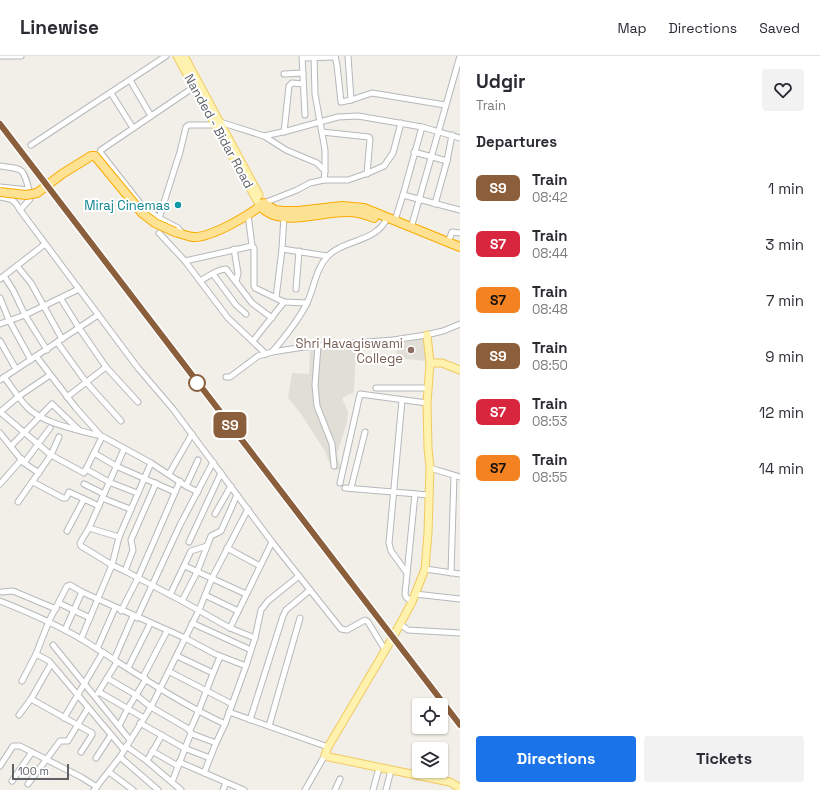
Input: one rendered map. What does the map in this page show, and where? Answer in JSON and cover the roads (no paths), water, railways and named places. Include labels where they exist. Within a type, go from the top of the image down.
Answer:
[{"type":"highway","points":[[0,192],[26,195],[37,193],[62,174],[91,156],[95,156],[142,213],[155,223],[184,235],[194,237],[206,235],[248,214],[262,205],[284,214],[349,206],[364,208],[460,252]]},
{"type":"highway","points":[[389,220],[460,247]]},
{"type":"main road","name":"Nanded - Bidar Road","points":[[177,56],[262,205]]},
{"type":"main road","name":"Nanded - Bidar Road","points":[[184,56],[217,124]]},
{"type":"main road","points":[[427,335],[430,363],[427,403],[430,468],[428,533],[425,569],[412,602],[328,747],[325,755],[379,768],[450,782],[460,788]]},
{"type":"main road","points":[[430,363],[442,363],[460,370]]},
{"type":"street","points":[[0,56],[21,56]]},
{"type":"street","points":[[31,145],[166,56]]},
{"type":"street","points":[[305,115],[302,57],[335,56],[340,100],[343,102],[372,93],[446,105]]},
{"type":"street","points":[[348,56],[351,100]]},
{"type":"street","points":[[411,228],[460,56]]},
{"type":"street","points":[[314,57],[315,94],[325,150],[324,180]]},
{"type":"street","points":[[284,74],[303,73]]},
{"type":"street","points":[[130,80],[151,116]]},
{"type":"street","points":[[284,132],[289,86],[292,83],[303,84]]},
{"type":"street","points":[[184,235],[178,228],[159,218],[143,207],[124,185],[100,152],[194,87]]},
{"type":"street","points":[[111,92],[133,128]]},
{"type":"street","points":[[264,136],[338,117],[358,116],[422,127],[460,138]]},
{"type":"street","points":[[262,205],[310,183],[324,180],[348,180],[367,174],[384,166],[393,153],[401,123]]},
{"type":"street","points":[[159,218],[180,152],[186,127],[189,125],[217,124],[264,136],[286,150],[317,163],[325,171]]},
{"type":"street","points":[[272,352],[289,332],[307,303],[314,286],[318,270],[327,256],[348,244],[371,234],[389,220],[403,195],[422,127]]},
{"type":"street","points":[[322,132],[369,137],[367,174]]},
{"type":"street","points":[[434,204],[447,161],[452,136]]},
{"type":"street","points":[[414,152],[447,161]]},
{"type":"street","points":[[0,166],[22,170],[25,173],[30,199],[20,210]]},
{"type":"street","points":[[0,187],[29,190]]},
{"type":"street","points":[[403,195],[460,210]]},
{"type":"street","points":[[0,197],[16,201],[20,210],[78,289],[138,368],[173,409],[272,542],[341,629],[347,630],[363,620],[366,620],[385,650]]},
{"type":"street","points":[[248,214],[252,246],[254,248],[255,288],[284,302],[307,303]]},
{"type":"street","points":[[276,298],[282,248],[284,214]]},
{"type":"street","points":[[448,242],[452,232],[460,234]]},
{"type":"street","points":[[159,233],[185,261],[228,318],[266,354]]},
{"type":"street","points":[[45,244],[2,278],[47,350]]},
{"type":"street","points":[[185,261],[252,246]]},
{"type":"street","points":[[282,248],[327,256]]},
{"type":"street","points":[[234,249],[238,272],[236,282]]},
{"type":"street","points":[[296,289],[299,251]]},
{"type":"street","points":[[17,266],[31,283],[62,339]]},
{"type":"street","points":[[200,281],[222,269],[226,269],[252,303],[272,318]]},
{"type":"street","points":[[213,274],[236,305],[246,314]]},
{"type":"street","points":[[0,324],[25,315],[78,289]]},
{"type":"street","points":[[0,298],[9,320],[31,360]]},
{"type":"street","points":[[60,298],[106,367],[138,402]]},
{"type":"street","points":[[253,341],[284,302]]},
{"type":"street","points":[[98,315],[1,379],[19,396],[27,407],[39,416],[49,421],[101,436],[151,463],[198,492]]},
{"type":"street","points":[[226,377],[230,377],[254,359],[272,352],[318,346],[393,340],[427,335],[443,331],[460,324]]},
{"type":"street","points":[[0,341],[16,370]]},
{"type":"street","points":[[56,342],[86,382],[121,421]]},
{"type":"street","points":[[318,346],[315,385],[317,406],[332,444],[334,466]]},
{"type":"street","points":[[36,356],[67,397],[101,436]]},
{"type":"street","points":[[67,397],[106,367]]},
{"type":"street","points":[[50,376],[19,396],[0,412],[23,433],[51,455],[84,473],[101,436]]},
{"type":"street","points":[[376,388],[428,388]]},
{"type":"street","points":[[340,483],[360,394],[427,403]]},
{"type":"street","points":[[402,400],[389,547],[407,573]]},
{"type":"street","points":[[11,446],[52,404],[79,430]]},
{"type":"street","points":[[0,484],[38,445],[50,428]]},
{"type":"street","points":[[351,488],[365,432]]},
{"type":"street","points":[[0,434],[23,461],[39,473]]},
{"type":"street","points":[[169,474],[192,434]]},
{"type":"street","points":[[18,502],[51,455],[59,437]]},
{"type":"street","points":[[124,449],[89,528],[80,542],[81,546],[112,565],[125,570],[230,628],[255,638]]},
{"type":"street","points":[[94,453],[116,466],[144,477],[175,492]]},
{"type":"street","points":[[186,486],[198,460]]},
{"type":"street","points":[[95,697],[107,678],[180,525],[213,462]]},
{"type":"street","points":[[81,639],[112,565],[119,537],[130,509],[151,463]]},
{"type":"street","points":[[430,468],[460,477]]},
{"type":"street","points":[[86,469],[109,482],[137,493]]},
{"type":"street","points":[[189,542],[221,473]]},
{"type":"street","points":[[451,573],[454,476]]},
{"type":"street","points":[[121,611],[138,578],[180,481]]},
{"type":"street","points":[[33,482],[65,498],[69,492],[99,506]]},
{"type":"street","points":[[125,570],[133,550],[132,540],[156,483]]},
{"type":"street","points":[[84,484],[103,496],[130,509]]},
{"type":"street","points":[[215,514],[231,486]]},
{"type":"street","points":[[345,488],[429,495]]},
{"type":"street","points":[[412,602],[406,598],[405,594],[416,494]]},
{"type":"street","points":[[182,601],[197,572],[211,536],[221,530],[237,495]]},
{"type":"street","points":[[67,531],[84,499]]},
{"type":"street","points":[[0,766],[13,746],[20,746],[81,777],[95,789],[120,757],[151,707],[170,672],[212,578],[248,509]]},
{"type":"street","points":[[89,528],[119,537]]},
{"type":"street","points":[[230,628],[272,542]]},
{"type":"street","points":[[170,595],[191,551],[207,546]]},
{"type":"street","points":[[227,548],[260,566]]},
{"type":"street","points":[[185,566],[246,594]]},
{"type":"street","points":[[425,569],[460,574]]},
{"type":"street","points":[[204,773],[225,724],[246,666],[255,638],[261,610],[268,601],[299,576]]},
{"type":"street","points":[[22,681],[36,654],[49,621],[68,585],[121,611],[185,638],[220,657],[246,666]]},
{"type":"street","points":[[250,720],[283,616],[286,610],[310,590]]},
{"type":"street","points":[[2,592],[13,592],[56,609]]},
{"type":"street","points":[[65,630],[82,592]]},
{"type":"street","points":[[415,594],[460,599]]},
{"type":"street","points":[[205,595],[238,611]]},
{"type":"street","points":[[0,601],[49,621],[103,652],[160,690],[199,712],[225,724]]},
{"type":"street","points":[[59,603],[90,618]]},
{"type":"street","points":[[97,649],[115,608]]},
{"type":"street","points":[[268,726],[300,618]]},
{"type":"street","points":[[192,623],[251,650]]},
{"type":"street","points":[[128,668],[150,624]]},
{"type":"street","points":[[400,624],[408,630],[460,633]]},
{"type":"street","points":[[119,726],[167,631]]},
{"type":"street","points":[[54,645],[130,740]]},
{"type":"street","points":[[64,718],[103,652]]},
{"type":"street","points":[[36,654],[47,659],[111,735],[125,748],[147,761],[181,790]]},
{"type":"street","points":[[177,656],[213,673]]},
{"type":"street","points":[[172,782],[220,657]]},
{"type":"street","points":[[19,715],[31,699],[51,664]]},
{"type":"street","points":[[170,672],[232,704]]},
{"type":"street","points":[[107,678],[136,695],[151,707],[190,732],[216,743]]},
{"type":"street","points":[[99,692],[144,718]]},
{"type":"street","points":[[31,699],[91,732],[92,734],[81,752]]},
{"type":"street","points":[[28,784],[60,741],[68,741],[88,708]]},
{"type":"street","points":[[229,712],[328,747]]},
{"type":"street","points":[[140,723],[184,748],[210,758]]},
{"type":"street","points":[[96,758],[111,735]]},
{"type":"street","points":[[147,761],[162,735]]},
{"type":"street","points":[[152,751],[179,764],[243,790]]},
{"type":"street","points":[[12,781],[32,752]]},
{"type":"street","points":[[305,790],[325,755]]},
{"type":"street","points":[[120,757],[158,790]]},
{"type":"street","points":[[373,790],[379,768]]},
{"type":"street","points":[[386,790],[391,770]]},
{"type":"street","points":[[109,772],[133,790]]},
{"type":"street","points":[[340,779],[335,789],[341,790]]},
{"type":"street","points":[[223,790],[226,782]]},
{"type":"railway","points":[[0,124],[460,725]]},
{"type":"train","name":"S9","points":[[0,124],[460,725]]},
{"type":"place","name":"Miraj Cinemas","points":[[178,205]]},
{"type":"place","name":"Shri Havagiswami College","points":[[411,350]]}]
